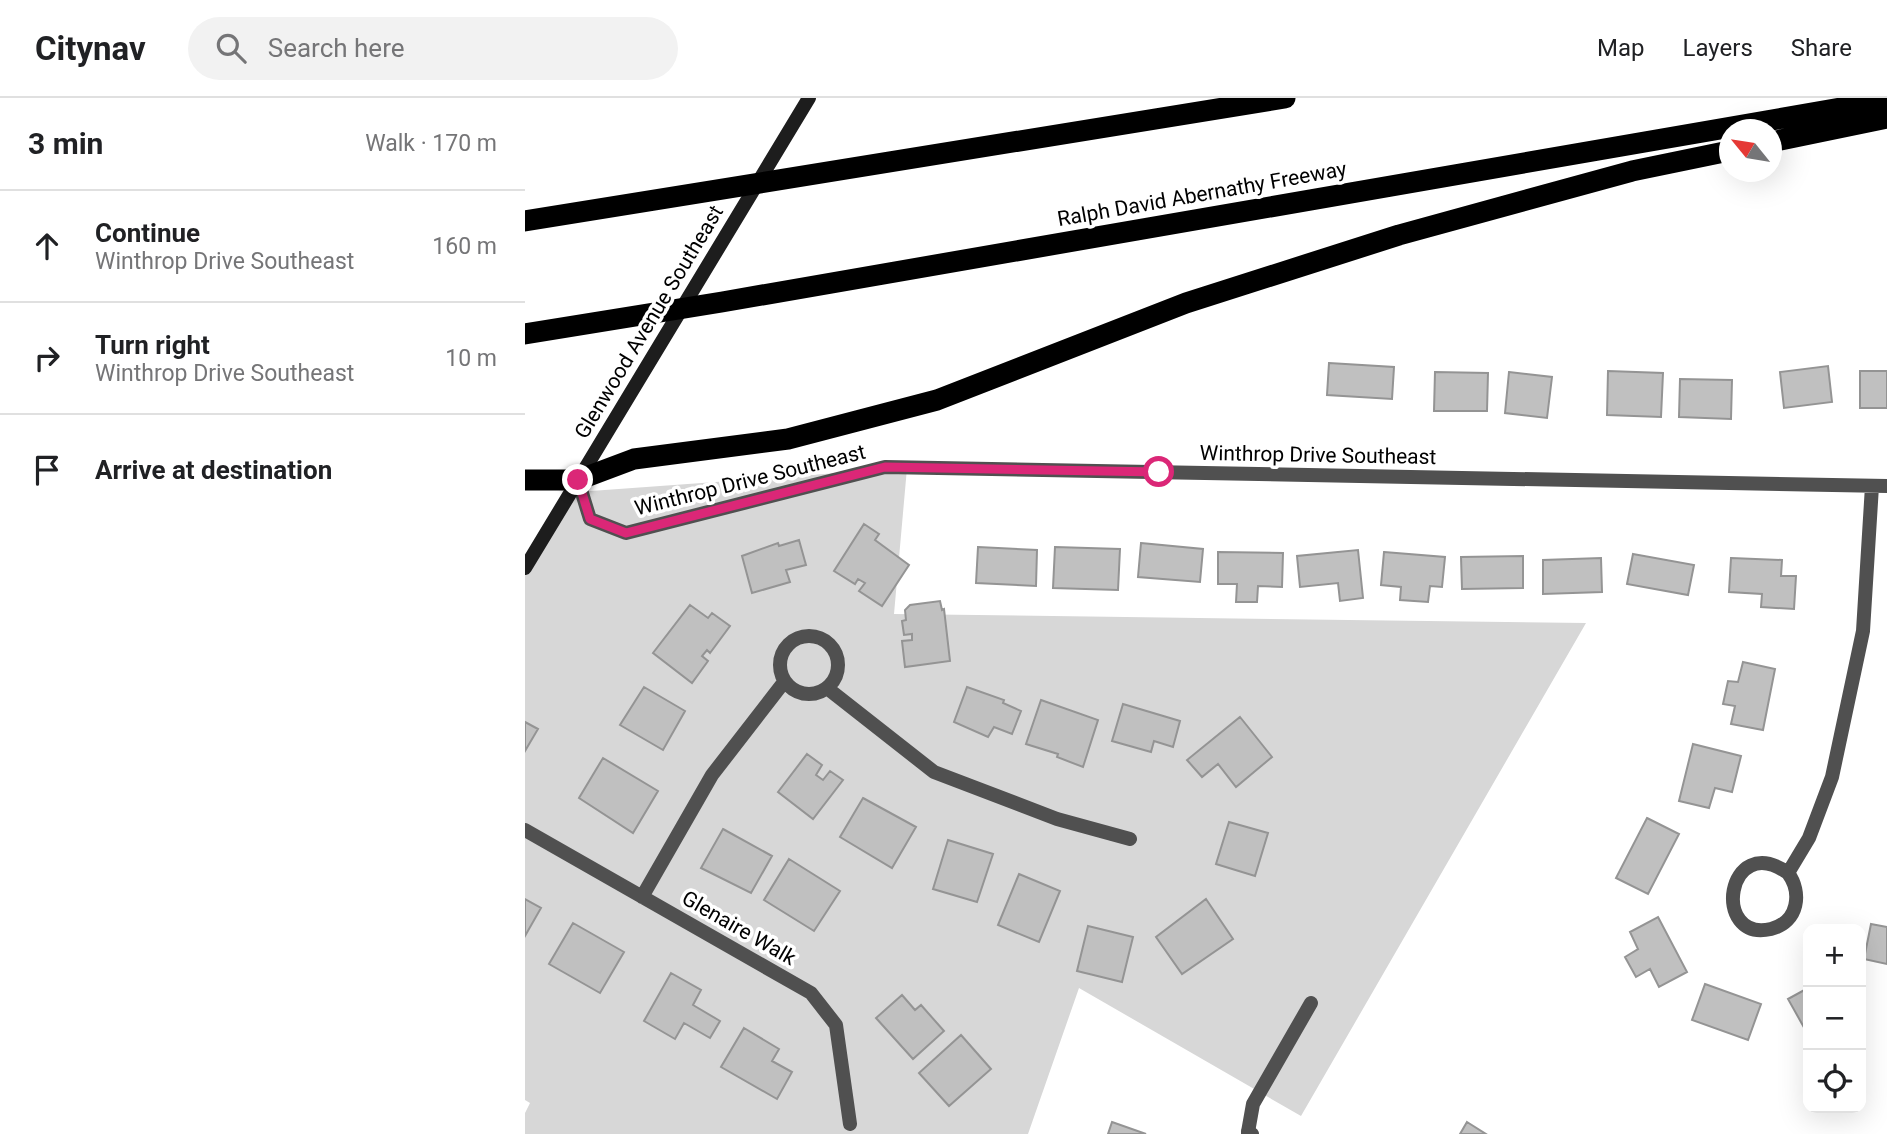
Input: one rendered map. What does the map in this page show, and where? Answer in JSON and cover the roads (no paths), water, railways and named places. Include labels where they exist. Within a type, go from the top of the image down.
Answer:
[{"type":"highway","points":[[525,221],[1285,98]]},
{"type":"highway","name":"Ralph David Abernathy Freeway","points":[[525,334],[736,300],[1887,100]]},
{"type":"highway","points":[[1782,140],[1887,118]]},
{"type":"highway","points":[[525,480],[578,480],[634,459],[788,439],[937,400],[1186,303],[1399,235],[1633,171],[1719,153]]},
{"type":"main road","name":"Glenwood Avenue Southeast","points":[[525,568],[809,98]]},
{"type":"street","name":"Winthrop Drive Southeast","points":[[578,480],[590,519],[626,533],[885,467],[1880,486]]},
{"type":"street","points":[[1788,873],[1809,838],[1832,777],[1863,631],[1880,486]]},
{"type":"street","points":[[814,636],[831,645],[838,662],[838,672],[827,688],[810,695],[791,689],[784,682],[780,673],[782,654],[795,639],[814,636]]},
{"type":"street","points":[[642,897],[712,775],[784,682]]},
{"type":"street","points":[[827,688],[934,772],[1057,819],[1130,839]]},
{"type":"street","name":"Glenaire Walk","points":[[525,830],[811,993],[837,1026],[850,1124]]},
{"type":"street","points":[[1766,863],[1788,873],[1798,893],[1795,909],[1789,919],[1780,926],[1758,929],[1742,921],[1734,912],[1731,901],[1733,884],[1739,874],[1749,867],[1766,863]]},
{"type":"street","points":[[1249,1133],[1253,1104],[1311,1003]]}]
